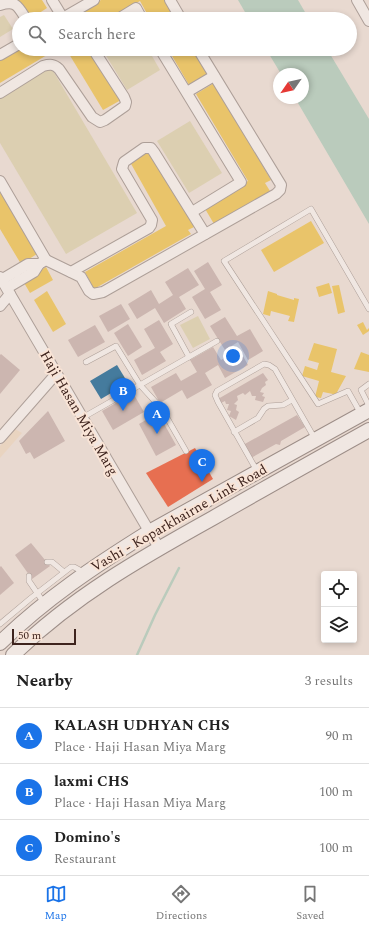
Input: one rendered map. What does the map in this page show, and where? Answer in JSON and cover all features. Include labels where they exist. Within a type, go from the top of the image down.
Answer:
[{"type":"main road","name":"Vashi - Koparkhairne Link Road","points":[[0,643],[41,598],[86,573],[149,532],[366,410]]},
{"type":"main road","name":"Vashi - Koparkhairne Link Road","points":[[13,655],[73,604],[132,564],[369,430]]},
{"type":"street","points":[[0,5],[6,1],[12,0],[16,3],[22,12]]},
{"type":"street","points":[[52,0],[63,12]]},
{"type":"street","points":[[75,12],[94,0]]},
{"type":"street","points":[[170,0],[177,12]]},
{"type":"street","points":[[357,0],[369,21]]},
{"type":"street","points":[[129,12],[136,8],[138,12]]},
{"type":"street","points":[[0,54],[12,48]]},
{"type":"street","points":[[0,93],[43,66],[49,64],[55,65],[59,68],[92,117],[100,122],[125,106],[126,102],[98,56]]},
{"type":"street","points":[[164,56],[241,182],[192,212]]},
{"type":"street","points":[[0,181],[42,262],[71,272],[80,277],[89,292],[93,294],[103,292],[276,194],[282,185],[202,56]]},
{"type":"street","points":[[186,92],[214,76]]},
{"type":"street","points":[[71,272],[149,228],[151,225],[152,220],[122,169],[124,162],[144,148],[151,148],[154,152],[205,234]]},
{"type":"street","points":[[0,306],[4,285],[34,272],[42,262]]},
{"type":"street","name":"Haji Hasan Miya Marg","points":[[4,285],[159,548]]},
{"type":"street","points":[[0,438],[56,374]]},
{"type":"lane","points":[[366,410],[348,391],[318,404],[224,262],[311,209],[369,308]]},
{"type":"lane","points":[[189,357],[171,324],[191,312]]},
{"type":"lane","points":[[82,418],[217,341]]},
{"type":"lane","points":[[86,362],[116,346],[140,385],[162,409],[186,451]]},
{"type":"lane","points":[[257,472],[215,395],[216,391],[223,387],[264,364],[269,365],[275,369],[315,439]]},
{"type":"lane","points":[[366,410],[361,390],[369,384]]},
{"type":"lane","points":[[234,432],[258,418],[268,406],[283,405],[292,400]]},
{"type":"lane","points":[[47,562],[52,562],[64,572]]},
{"type":"lane","points":[[0,624],[41,598],[64,572],[72,566],[86,573]]},
{"type":"lane","points":[[29,576],[28,579],[41,598]]},
{"type":"shaded area","points":[[238,0],[298,0],[305,12],[245,12]]},
{"type":"shaded area","points":[[4,15],[12,30],[0,37],[0,17]]},
{"type":"shaded area","points":[[106,56],[152,56],[160,70],[127,90]]},
{"type":"shaded area","points":[[270,56],[331,56],[369,119],[369,224],[299,104],[309,104],[309,68],[277,68]]},
{"type":"shaded area","points":[[49,64],[137,213],[66,254],[0,143],[0,93]]},
{"type":"shaded area","points":[[190,121],[222,173],[189,193],[157,141]]},
{"type":"shaded area","points":[[198,316],[210,339],[193,348],[180,325]]},
{"type":"shaded area","points":[[15,429],[22,433],[0,458],[0,446]]},
{"type":"building: Homes","points":[[18,0],[42,0],[47,8],[41,12],[26,12]]},
{"type":"building: Homes","points":[[101,0],[166,0],[173,12],[146,12],[140,1],[121,12],[85,12],[84,10]]},
{"type":"building: Homes","points":[[12,52],[12,56],[45,56],[0,83],[0,57]]},
{"type":"building: Homes","points":[[70,56],[94,56],[121,100],[103,110]]},
{"type":"building: Homes","points":[[172,56],[199,56],[209,73],[189,85]]},
{"type":"building: Homes","points":[[214,83],[271,180],[265,183],[270,191],[214,224],[204,207],[248,181],[196,94]]},
{"type":"building: Homes","points":[[150,151],[194,227],[188,230],[191,234],[94,289],[85,272],[166,226],[130,162]]},
{"type":"building: Homes","points":[[0,192],[37,254],[21,264],[0,229]]},
{"type":"building: Homes","points":[[311,221],[324,243],[274,272],[261,250]]},
{"type":"building: Homes","points":[[46,267],[53,280],[30,293],[23,281]]},
{"type":"building: Homes","points":[[329,283],[332,293],[319,297],[316,287]]},
{"type":"building: Homes","points":[[339,285],[345,312],[338,314],[332,286]]},
{"type":"building: Homes","points":[[47,291],[66,324],[53,332],[34,300]]},
{"type":"building: Homes","points":[[268,291],[294,300],[294,298],[299,299],[294,322],[288,321],[290,316],[271,311],[270,316],[263,314]]},
{"type":"building: Homes","points":[[363,322],[367,330],[369,328],[369,331],[363,335],[357,325]]},
{"type":"building: Homes","points":[[314,343],[337,349],[331,372],[346,376],[336,394],[323,392],[321,398],[315,397],[319,381],[302,376],[305,366],[317,370],[319,363],[308,360]]},
{"type":"building: Homes","points":[[361,352],[369,355],[369,372],[354,369]]},
{"type":"building: Shops","points":[[195,448],[213,479],[168,507],[146,473]]},
{"type":"building: Public","points":[[117,365],[128,383],[101,399],[90,381]]},
{"type":"building: Other","points":[[208,262],[222,285],[210,292],[221,310],[205,319],[192,297],[205,289],[194,271]]},
{"type":"building: Other","points":[[188,268],[199,285],[179,297],[186,309],[164,323],[155,308],[137,319],[128,304],[151,290],[159,304],[173,295],[165,282]]},
{"type":"building: Other","points":[[121,304],[130,319],[108,332],[99,316]]},
{"type":"building: Other","points":[[225,317],[237,336],[250,329],[263,351],[248,360],[238,342],[225,350],[210,326]]},
{"type":"building: Other","points":[[159,320],[173,344],[160,352],[166,361],[142,375],[134,360],[155,348],[144,329]]},
{"type":"building: Other","points":[[128,324],[142,347],[128,356],[114,333]]},
{"type":"building: Other","points":[[95,325],[105,342],[78,357],[68,340]]},
{"type":"building: Other","points":[[213,347],[221,360],[239,349],[248,365],[225,378],[218,365],[205,373],[212,385],[187,399],[182,390],[160,403],[151,387],[176,373],[181,381],[197,372],[190,360]]},
{"type":"building: Other","points":[[1,354],[20,370],[0,394],[0,355]]},
{"type":"building: Other","points":[[263,373],[268,380],[265,382],[266,385],[260,392],[264,393],[262,396],[265,397],[263,402],[255,400],[256,396],[252,396],[250,391],[245,395],[243,393],[237,396],[238,400],[234,404],[237,405],[236,410],[239,412],[236,420],[229,416],[231,411],[227,410],[229,404],[226,404],[225,401],[221,403],[218,399]]},
{"type":"building: Other","points":[[133,393],[144,412],[113,430],[102,411]]},
{"type":"building: Other","points":[[48,411],[65,441],[34,459],[30,452],[26,454],[19,441]]},
{"type":"building: Other","points":[[158,413],[176,445],[156,456],[139,424]]},
{"type":"building: Other","points":[[297,415],[305,427],[281,441],[280,445],[276,444],[251,458],[243,445]]},
{"type":"building: Other","points":[[31,543],[50,566],[32,579],[15,555]]},
{"type":"building: Other","points":[[1,566],[14,583],[0,595],[0,567]]},
{"type":"waterway","points":[[137,655],[179,568]]},
{"type":"place","name":"laxmi CHS","points":[[123,411]]},
{"type":"place","name":"KALASH UDHYAN CHS","points":[[157,434]]},
{"type":"place","name":"Domino's","points":[[202,482]]}]
